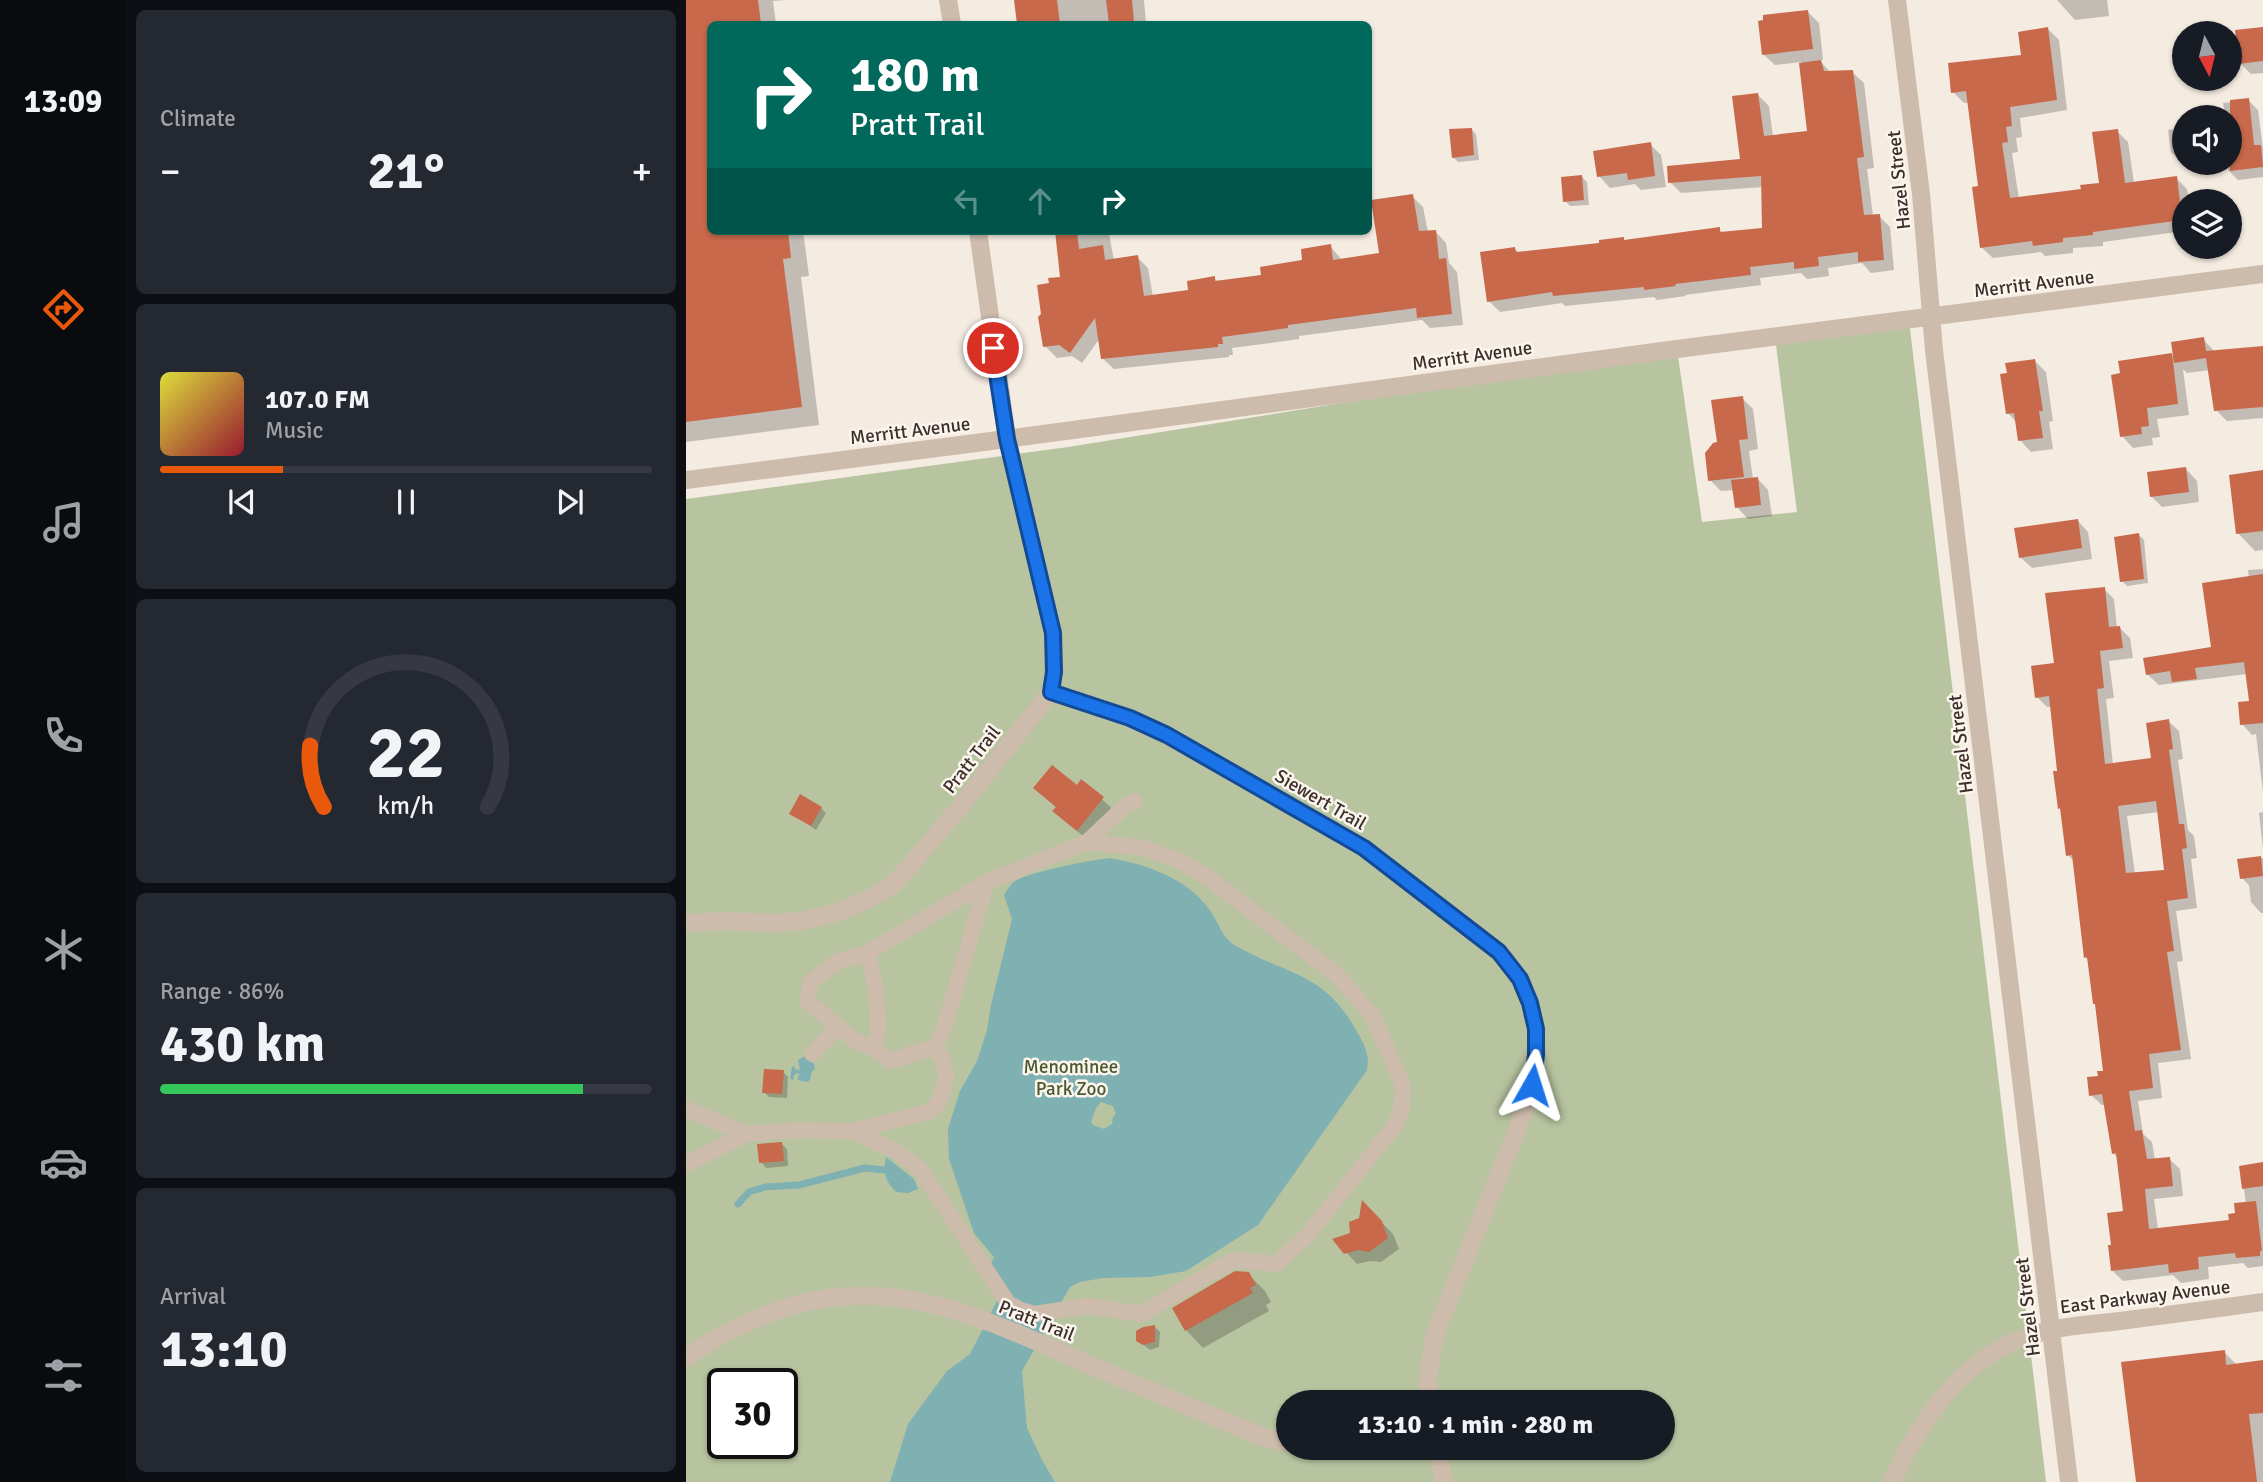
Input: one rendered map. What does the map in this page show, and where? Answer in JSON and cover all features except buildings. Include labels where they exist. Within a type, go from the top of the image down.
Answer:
[{"type":"street","points":[[948,0],[952,21]]},
{"type":"street","name":"Hazel Street","points":[[1897,0],[1921,194],[1937,378],[2069,1482]]},
{"type":"street","points":[[979,235],[1007,439],[1053,633],[1054,672],[1051,692]]},
{"type":"street","name":"Merritt Avenue","points":[[686,480],[2263,274]]},
{"type":"street","name":"Pratt Trail","points":[[686,923],[778,923],[807,920],[867,901],[894,884],[959,808],[1051,692]]},
{"type":"street","name":"Siewert Trail","points":[[1051,692],[1130,718],[1167,735],[1364,848],[1499,952],[1520,979],[1530,1003],[1536,1029],[1532,1085],[1523,1115],[1434,1337],[1429,1390]]},
{"type":"street","points":[[987,883],[944,1028],[935,1047],[890,1061],[876,1050],[856,1041],[808,1002],[810,982],[839,961],[867,953],[987,883],[1087,842],[1124,807],[1135,801]]},
{"type":"street","points":[[852,1131],[896,1151],[921,1170],[1008,1303],[1034,1314],[1087,1306],[1142,1314],[1233,1260],[1276,1264],[1306,1237],[1396,1124],[1402,1107],[1403,1086],[1371,1014],[1338,976],[1207,877],[1180,861],[1144,848],[1087,842]]},
{"type":"street","points":[[867,953],[876,978],[880,1019],[876,1050]]},
{"type":"street","points":[[812,1054],[838,1026]]},
{"type":"street","points":[[686,1164],[747,1134],[796,1130],[852,1131],[932,1111],[940,1103],[945,1067],[935,1047]]},
{"type":"street","points":[[686,1109],[747,1134]]},
{"type":"street","name":"Pratt Trail","points":[[686,1358],[698,1348],[750,1321],[791,1305],[856,1294],[900,1297],[983,1320],[1276,1440]]},
{"type":"street","name":"East Parkway Avenue","points":[[1892,1482],[1923,1423],[1955,1383],[1984,1359],[2009,1344],[2051,1330],[2263,1303]]},
{"type":"street","points":[[1440,1460],[1444,1482]]},
{"type":"green space","name":"Menominee Park Zoo","points":[[1909,320],[2046,1482],[686,1482],[686,499],[1068,447],[1677,349],[1702,522],[1797,512],[1775,337]]},
{"type":"water","points":[[1110,858],[1153,869],[1179,882],[1202,900],[1231,943],[1303,977],[1331,996],[1344,1011],[1364,1045],[1367,1070],[1258,1225],[1186,1271],[1151,1277],[1103,1278],[1080,1282],[1070,1287],[1022,1371],[1027,1428],[1055,1482],[890,1482],[908,1424],[947,1371],[970,1354],[997,1301],[997,1293],[986,1275],[994,1257],[974,1233],[949,1159],[948,1129],[960,1091],[977,1061],[987,1030],[1012,919],[1004,895],[1014,882],[1033,874]],"holes":[[[1101,1102],[1113,1106],[1116,1114],[1112,1124],[1104,1129],[1093,1125],[1091,1122]]]},
{"type":"water","points":[[805,1056],[814,1064],[815,1069],[810,1080],[798,1080],[798,1075],[801,1076],[798,1073],[793,1080],[790,1079],[792,1067],[800,1070],[798,1060]]},
{"type":"water","points":[[886,1157],[914,1179],[918,1189],[908,1193],[896,1192],[886,1176]]},
{"type":"waterway","points":[[738,1204],[749,1192],[765,1187],[799,1185],[865,1168],[884,1170]]},
{"type":"route","points":[[993,348],[1007,439],[1053,633],[1055,658],[1051,692],[1130,718],[1167,735],[1364,848],[1499,952],[1520,979],[1530,1003],[1536,1029],[1532,1085]]}]
